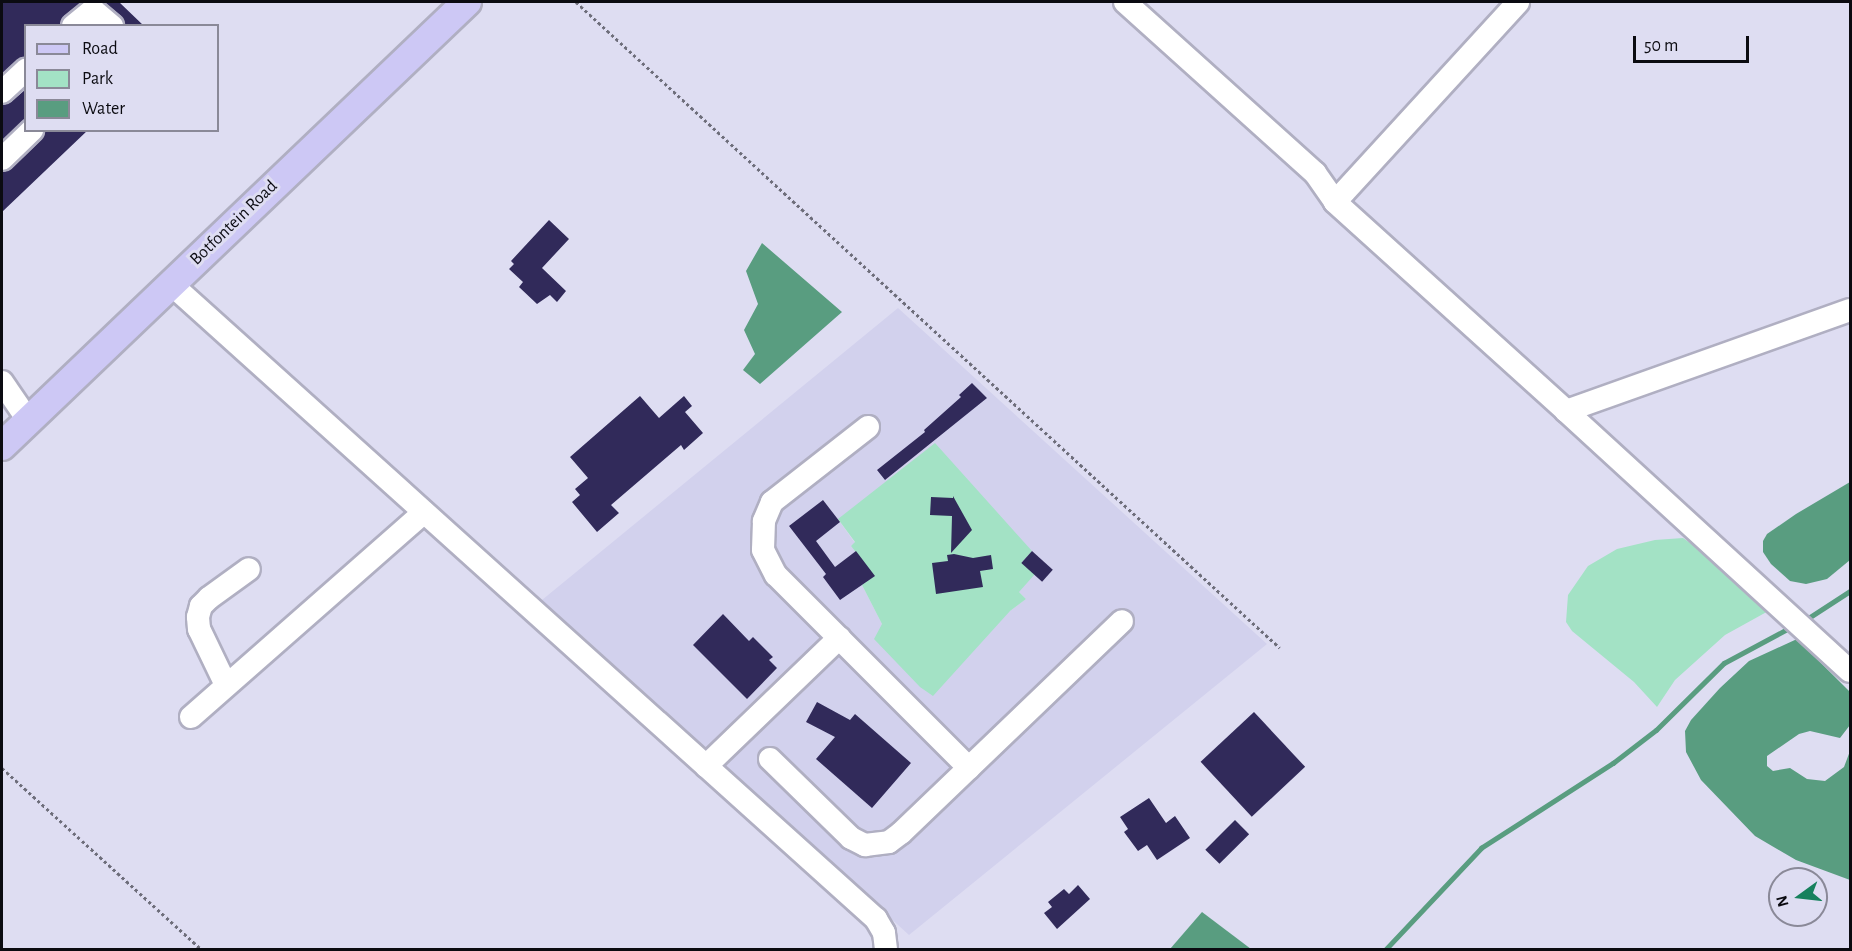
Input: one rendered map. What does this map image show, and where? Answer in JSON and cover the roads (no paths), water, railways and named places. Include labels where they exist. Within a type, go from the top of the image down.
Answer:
[{"type":"main road","name":"Botfontein Road","points":[[2,446],[466,2]]},
{"type":"street","points":[[1125,2],[1315,173],[1335,202],[1851,671]]},
{"type":"street","points":[[1335,202],[1518,2]]},
{"type":"street","points":[[76,24],[93,10],[110,24]]},
{"type":"street","points":[[2,92],[24,72]]},
{"type":"street","points":[[2,159],[30,132]]},
{"type":"street","points":[[171,284],[876,919],[884,933],[886,950]]},
{"type":"street","points":[[1566,411],[1851,310]]},
{"type":"street","points":[[2,382],[28,420]]},
{"type":"street","points":[[868,427],[779,494],[767,511],[762,531],[763,550],[770,567],[969,768]]},
{"type":"street","points":[[191,717],[424,512]]},
{"type":"street","points":[[226,685],[199,629],[198,617],[201,606],[209,598],[249,569]]},
{"type":"street","points":[[770,759],[850,838],[873,845],[895,838],[1122,621]]},
{"type":"street","points":[[706,766],[839,638]]},
{"type":"water","points":[[762,243],[842,312],[760,384],[743,370],[755,354],[744,330],[758,304],[746,271]]},
{"type":"water","points":[[1850,482],[1850,560],[1827,579],[1806,584],[1790,581],[1771,564],[1763,552],[1763,541],[1767,534]]},
{"type":"water","points":[[1797,639],[1849,691],[1850,725],[1840,738],[1810,731],[1799,734],[1767,756],[1767,766],[1773,771],[1790,768],[1807,779],[1825,781],[1844,767],[1850,751],[1850,880],[1828,872],[1828,867],[1815,867],[1796,860],[1755,836],[1701,780],[1686,752],[1685,731],[1691,720],[1749,661]]},
{"type":"water","points":[[1202,912],[1251,949],[1170,949]]},
{"type":"waterway","points":[[1804,621],[1850,591]]},
{"type":"waterway","points":[[1385,950],[1481,848],[1613,763],[1656,730],[1724,663],[1791,627]]}]
